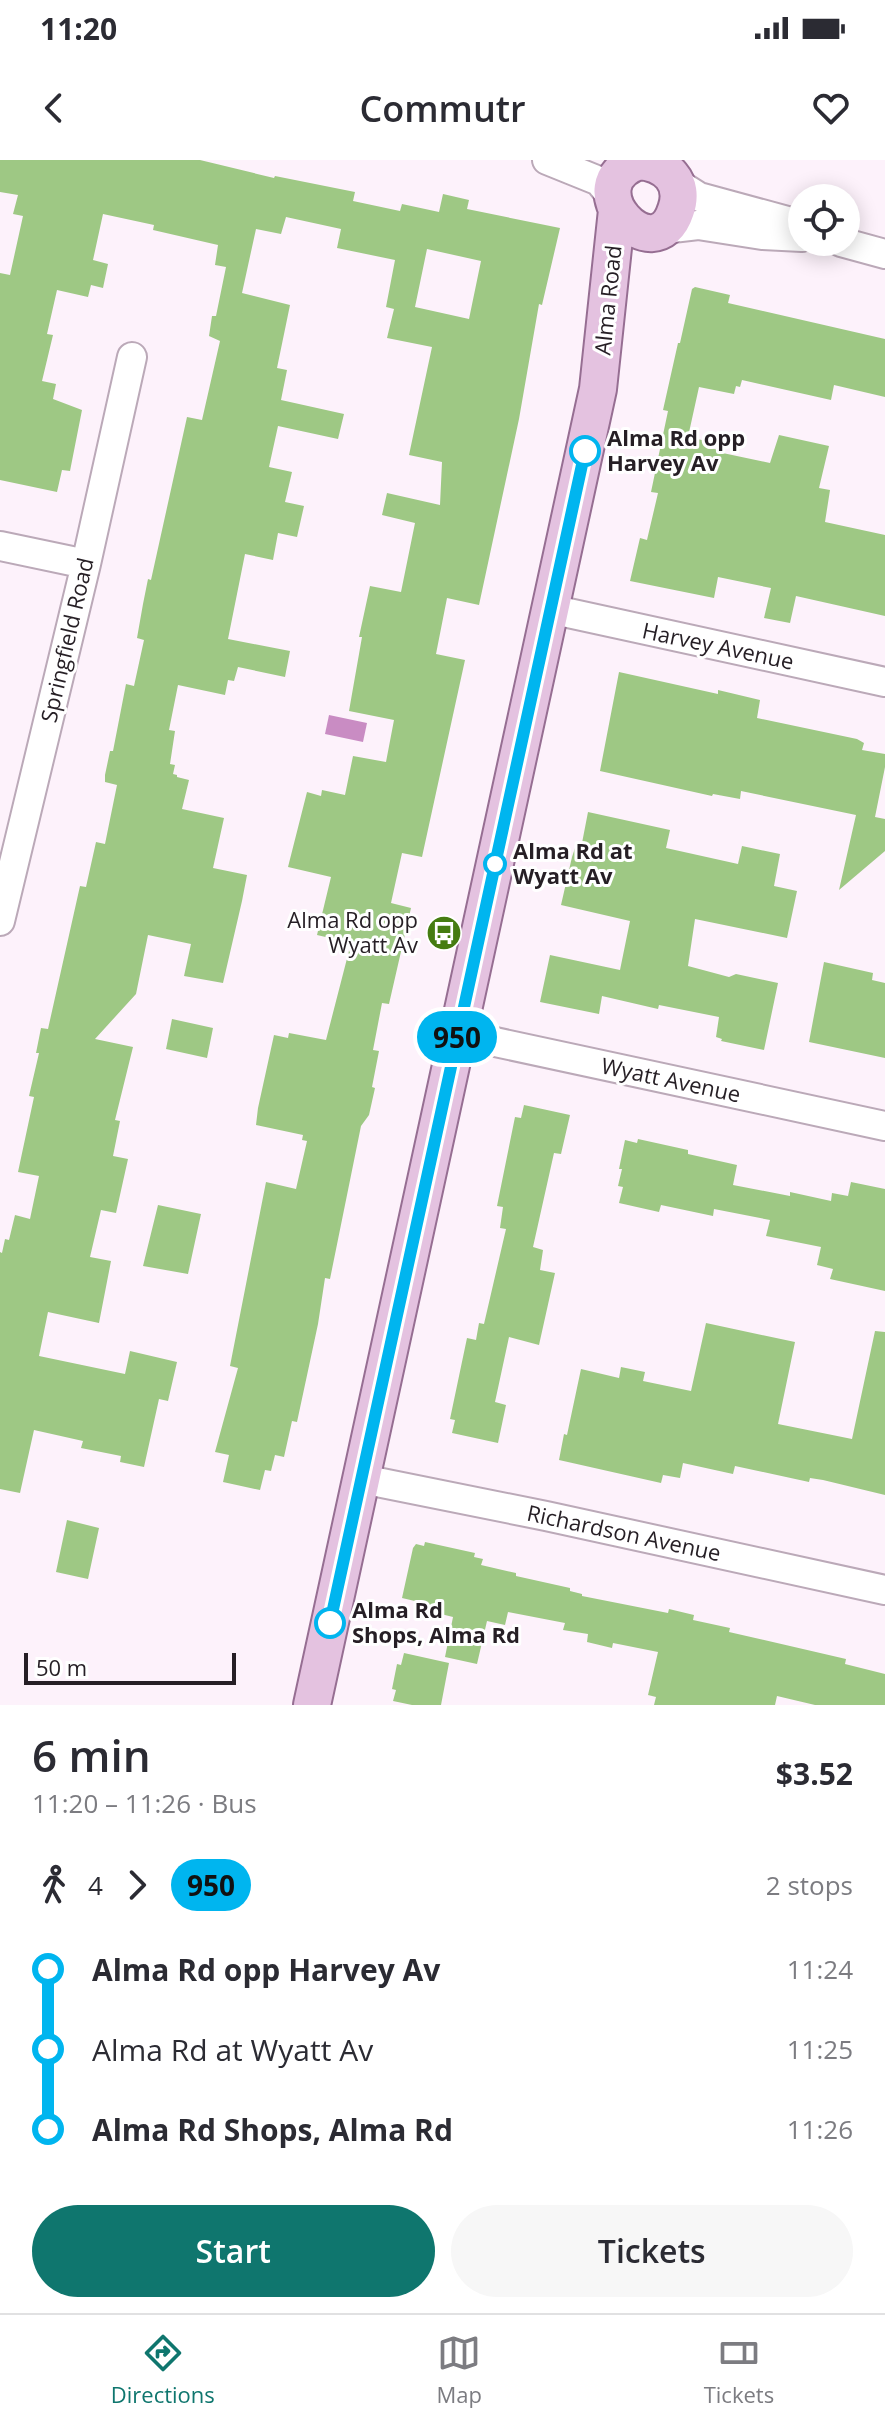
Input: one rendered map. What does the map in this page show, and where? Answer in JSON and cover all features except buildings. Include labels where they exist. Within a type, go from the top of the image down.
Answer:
[{"type":"main road","points":[[638,174],[621,219],[632,228],[657,231]]},
{"type":"main road","name":"Alma Road","points":[[312,1705],[598,389],[638,174],[680,199],[672,221],[657,231],[636,262],[610,374],[598,389]]},
{"type":"street","points":[[547,160],[599,181],[638,174],[699,197],[788,221]]},
{"type":"street","points":[[657,231],[698,225],[788,236]]},
{"type":"street","points":[[860,247],[885,254]]},
{"type":"street","name":"Springfield Road","points":[[0,921],[132,357]]},
{"type":"street","points":[[0,546],[86,564]]},
{"type":"street","name":"Harvey Avenue","points":[[550,609],[885,682]]},
{"type":"street","name":"Wyatt Avenue","points":[[458,1034],[885,1126]]},
{"type":"street","name":"Richardson Avenue","points":[[362,1479],[885,1590]]},
{"type":"shaded area","points":[[329,715],[367,723],[363,742],[325,734]]},
{"type":"bus line","name":"950","points":[[330,1623],[585,451]]},
{"type":"place","name":"Alma Rd opp Harvey Av","points":[[585,451]]},
{"type":"place","name":"Alma Rd at Wyatt Av","points":[[495,864]]},
{"type":"place","name":"Alma Rd opp Wyatt Av","points":[[444,933]]},
{"type":"place","name":"Alma Rd Shops, Alma Rd","points":[[330,1623]]}]
